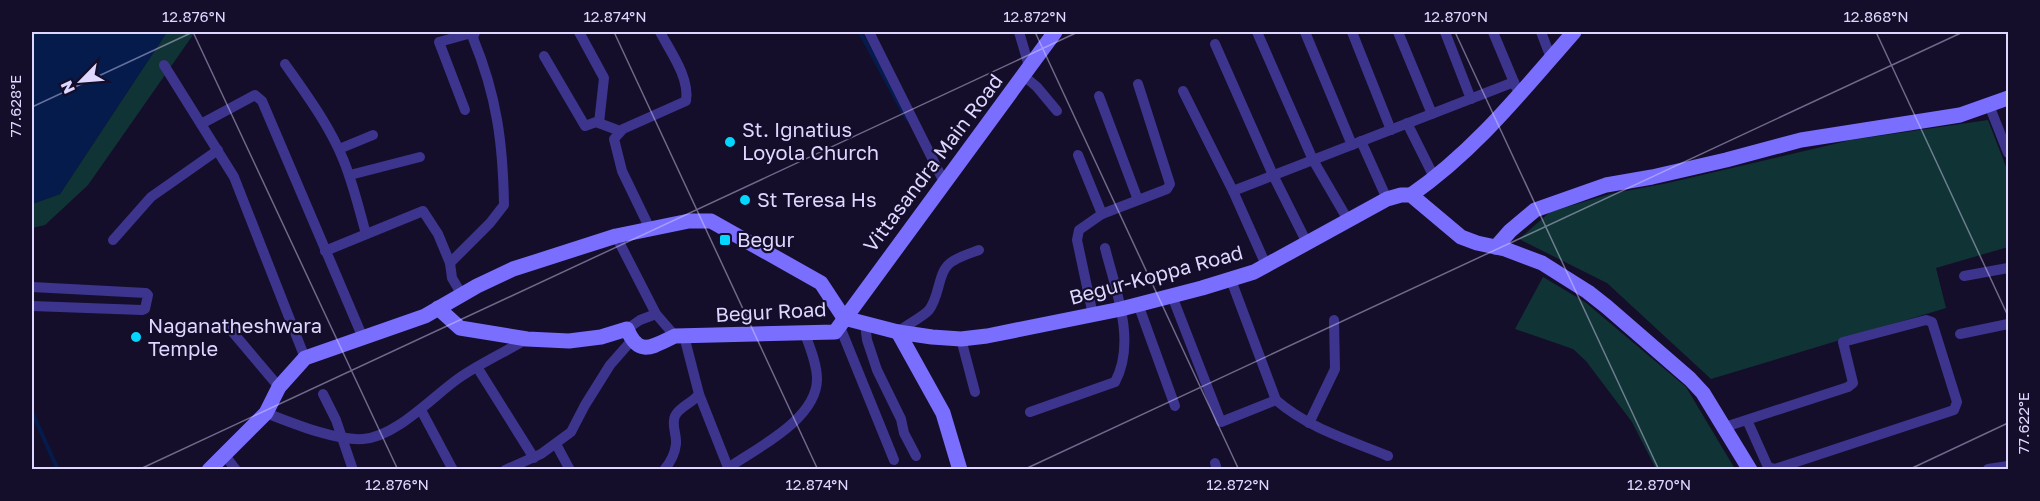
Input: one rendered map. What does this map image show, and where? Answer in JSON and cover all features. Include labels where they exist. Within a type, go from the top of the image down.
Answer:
[{"type":"main road","name":"Vittasandra Main Road","points":[[842,323],[1055,32]]},
{"type":"main road","points":[[1574,32],[1551,58],[1517,88],[1468,151],[1435,179],[1411,195],[1461,237],[1516,252],[1542,263],[1601,302],[1690,379],[1709,401],[1750,470]]},
{"type":"main road","points":[[1496,247],[1534,210],[1606,184],[1652,177],[1801,140],[1960,115],[1990,107],[2008,98]]},
{"type":"main road","name":"Begur-Koppa Road","points":[[842,323],[865,324],[898,332],[961,339],[987,336],[1121,309],[1230,280],[1266,265],[1387,200],[1401,195],[1411,195]]},
{"type":"main road","name":"Begur Road","points":[[209,470],[266,413],[279,387],[305,358],[425,316],[438,308],[477,286],[513,269],[616,236],[689,220],[711,221],[821,283],[842,323],[835,332],[679,336],[651,347],[642,348],[629,335],[570,341],[527,339],[460,328],[438,308]]},
{"type":"main road","points":[[898,332],[943,413],[960,470]]},
{"type":"street","points":[[465,110],[440,42],[475,32]]},
{"type":"street","points":[[450,263],[490,224],[504,205],[499,124],[494,99],[473,38],[475,32]]},
{"type":"street","points":[[579,32],[604,78],[599,123]]},
{"type":"street","points":[[650,229],[622,171],[614,139],[620,131],[686,101],[687,92],[683,76],[660,32]]},
{"type":"street","points":[[869,32],[944,182]]},
{"type":"street","points":[[1018,32],[1026,71],[1036,87],[1057,111]]},
{"type":"street","points":[[1257,32],[1313,160],[1348,220]]},
{"type":"street","points":[[1305,32],[1357,143],[1387,200]]},
{"type":"street","points":[[1352,32],[1390,130]]},
{"type":"street","points":[[1398,32],[1432,114]]},
{"type":"street","points":[[1445,32],[1471,99]]},
{"type":"street","points":[[1233,191],[1471,99],[1517,88],[1493,32]]},
{"type":"street","points":[[1541,32],[1551,58]]},
{"type":"street","points":[[1215,44],[1273,175],[1307,243]]},
{"type":"street","points":[[544,56],[585,126],[599,123],[620,131]]},
{"type":"street","points":[[285,64],[339,149],[350,175],[366,234]]},
{"type":"street","points":[[164,65],[218,150],[240,190],[305,358]]},
{"type":"street","points":[[1093,315],[1077,235],[1082,226],[1102,214],[1167,189],[1170,184],[1138,84]]},
{"type":"street","points":[[1183,91],[1233,191],[1266,265]]},
{"type":"street","points":[[201,124],[255,95],[262,101],[363,338]]},
{"type":"street","points":[[1099,96],[1138,200]]},
{"type":"street","points":[[2008,104],[1990,107],[2008,153]]},
{"type":"street","points":[[1407,123],[1435,179]]},
{"type":"street","points":[[339,149],[373,135]]},
{"type":"street","points":[[113,240],[152,197],[218,150]]},
{"type":"street","points":[[1078,155],[1102,214]]},
{"type":"street","points":[[350,175],[420,157]]},
{"type":"street","points":[[325,251],[423,211],[438,234],[450,263],[452,278],[462,295]]},
{"type":"street","points":[[616,236],[656,314],[679,336],[728,469],[799,418],[812,399],[817,377],[805,334]]},
{"type":"street","points":[[1030,412],[1115,382],[1122,361],[1125,326],[1105,248]]},
{"type":"street","points":[[898,332],[929,310],[937,295],[940,277],[946,266],[951,261],[979,250]]},
{"type":"street","points":[[1964,276],[2008,268]]},
{"type":"street","points":[[1230,280],[1276,399],[1292,414],[1309,423],[1388,456]]},
{"type":"street","points":[[32,287],[146,293],[148,295],[145,309],[142,310],[32,306]]},
{"type":"street","points":[[1172,296],[1221,422],[1276,399]]},
{"type":"street","points":[[1138,304],[1174,406]]},
{"type":"street","points":[[505,470],[534,458],[572,432],[585,405],[629,335],[640,320],[656,314]]},
{"type":"street","points":[[1725,427],[1848,387],[1853,382],[1843,342],[1926,320],[1932,322],[1957,402],[1954,410],[1775,469],[1768,467],[1747,420]]},
{"type":"street","points":[[1309,423],[1335,369],[1334,321]]},
{"type":"street","points":[[842,323],[894,460]]},
{"type":"street","points":[[865,324],[867,340],[877,370],[901,420],[904,434],[916,456]]},
{"type":"street","points":[[1960,334],[2008,324]]},
{"type":"street","points":[[230,329],[279,387]]},
{"type":"street","points":[[266,413],[308,429],[362,440],[378,437],[421,410],[458,379],[527,339]]},
{"type":"street","points":[[961,339],[975,393]]},
{"type":"street","points":[[477,367],[534,458]]},
{"type":"street","points":[[323,394],[342,436],[352,470]]},
{"type":"street","points":[[664,470],[670,463],[676,444],[673,418],[699,394]]},
{"type":"street","points":[[421,410],[453,470]]},
{"type":"street","points":[[556,444],[570,470]]},
{"type":"street","points":[[224,454],[236,470]]},
{"type":"street","points":[[1988,469],[2008,466]]},
{"type":"green space","points":[[167,32],[195,32],[88,185],[45,225],[32,228],[32,204],[60,194]]},
{"type":"green space","points":[[1988,120],[2008,172],[2008,247],[1936,268],[1946,308],[1711,379],[1607,283],[1519,239],[1550,212],[1610,194],[1668,183],[1851,140]]},
{"type":"green space","points":[[1543,277],[1585,302],[1686,387],[1735,469],[1656,469],[1632,422],[1586,361],[1573,349],[1515,329]]},
{"type":"water","points":[[32,32],[167,32],[60,194],[32,204]]},
{"type":"waterway","points":[[860,32],[907,119]]},
{"type":"waterway","points":[[32,412],[58,470]]},
{"type":"place","name":"St. Ignatius Loyola Church","points":[[730,142]]},
{"type":"place","name":"St Teresa Hs","points":[[745,200]]},
{"type":"place","name":"Begur","points":[[725,240]]},
{"type":"place","name":"Naganatheshwara Temple","points":[[136,337]]}]
